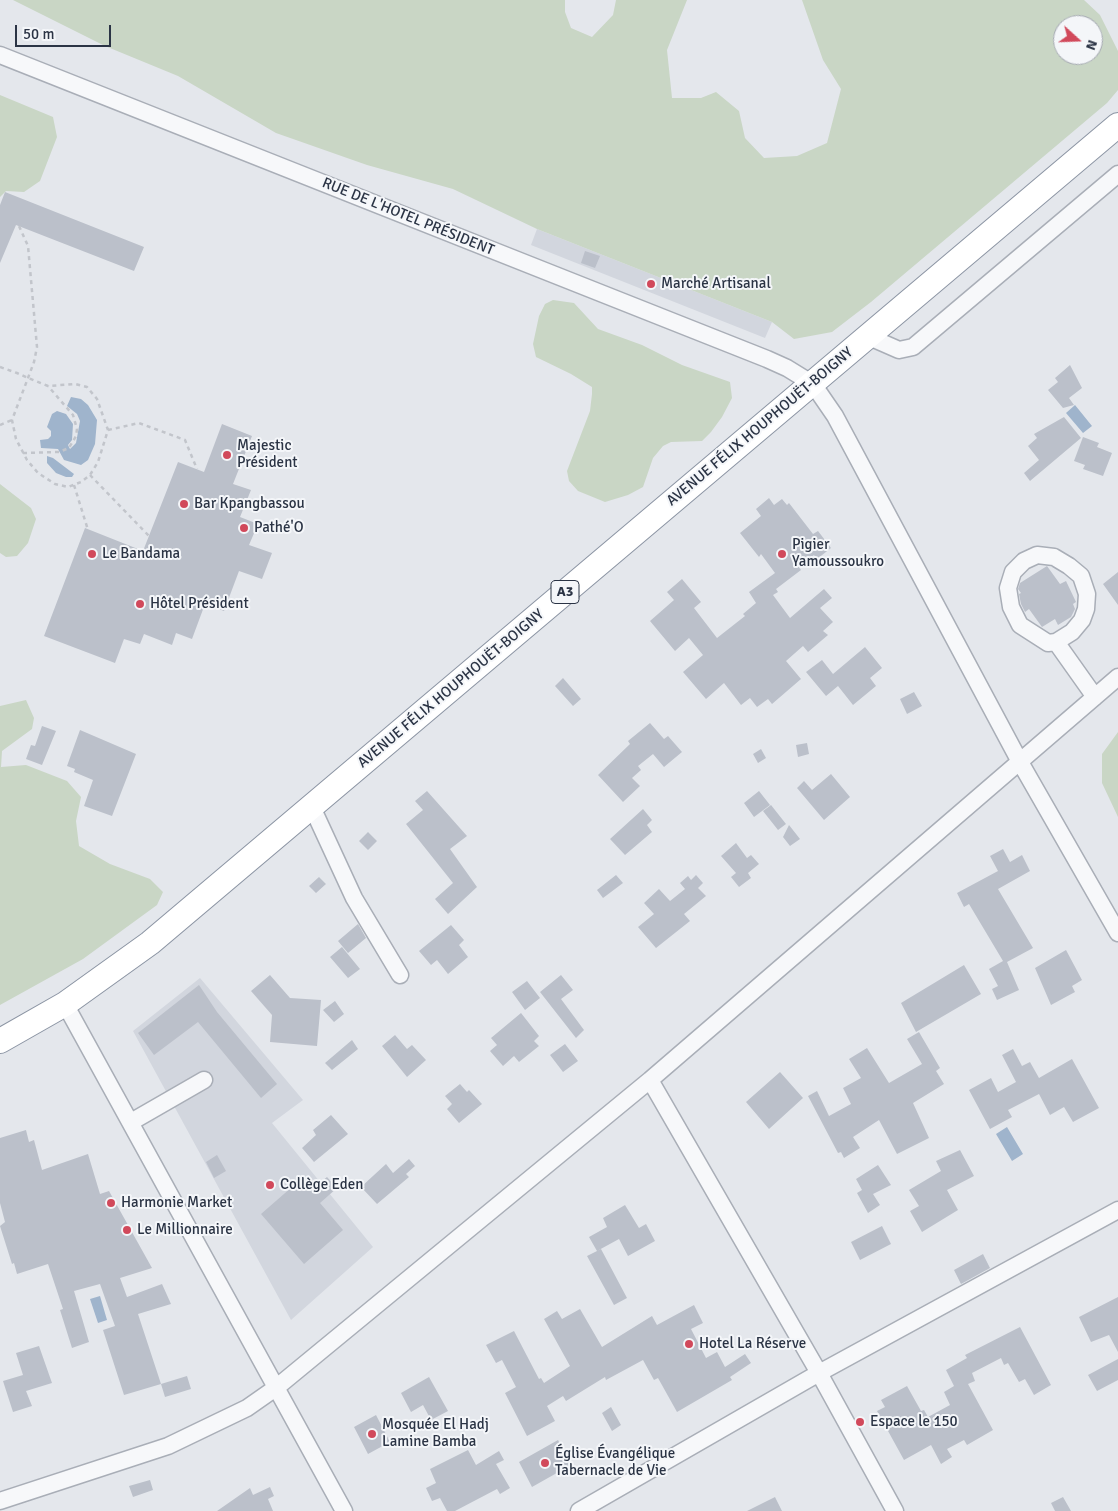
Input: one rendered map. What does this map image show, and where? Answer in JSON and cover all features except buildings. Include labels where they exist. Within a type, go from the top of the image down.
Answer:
[{"type":"highway","name":"AVENUE FÉLIX HOUPHOUËT-BOIGNY","points":[[0,1040],[65,1004],[150,943],[1118,125]]},
{"type":"street","name":"RUE DE L'HOTEL PRÉSIDENT","points":[[0,55],[767,359],[788,368],[813,384]]},
{"type":"street","points":[[867,336],[899,350],[913,347],[1118,174]]},
{"type":"street","points":[[813,384],[834,416],[1020,762],[1118,933]]},
{"type":"street","points":[[1038,555],[1054,556],[1069,566],[1081,576],[1087,594],[1086,609],[1082,620],[1072,632],[1056,642],[1048,643],[1020,625],[1011,607],[1008,588],[1013,572],[1024,561],[1038,555]]},
{"type":"street","points":[[1056,642],[1095,697]]},
{"type":"street","points":[[0,1501],[168,1446],[247,1408],[277,1387],[650,1080],[1118,677]]},
{"type":"street","points":[[312,807],[354,898],[400,975]]},
{"type":"street","points":[[65,1004],[344,1511]]},
{"type":"street","points":[[130,1122],[204,1080]]},
{"type":"street","points":[[650,1080],[819,1373],[895,1511]]},
{"type":"street","points":[[578,1511],[819,1373],[1118,1210]]},
{"type":"path","points":[[0,367],[28,378],[48,386],[74,384],[87,387],[97,399],[108,430],[101,455],[90,475],[81,482],[68,487],[55,484],[38,473],[23,453],[16,439],[12,420],[28,378],[37,347],[28,246],[18,226]]},
{"type":"path","points":[[23,453],[59,452],[69,448],[76,436],[76,421],[48,386]]},
{"type":"path","points":[[0,425],[12,420]]},
{"type":"path","points":[[108,430],[139,423],[185,440],[197,469]]},
{"type":"path","points":[[90,475],[149,536]]},
{"type":"path","points":[[74,485],[88,530]]},
{"type":"shaded area","name":"Marché Artisanal","points":[[537,229],[772,322],[765,338],[531,245]]},
{"type":"shaded area","name":"Collège Eden","points":[[200,978],[303,1100],[272,1123],[373,1247],[291,1320],[133,1031]]},
{"type":"green space","points":[[13,0],[565,0],[565,12],[571,28],[592,37],[613,15],[616,0],[687,0],[667,50],[672,98],[701,98],[716,92],[739,111],[745,138],[764,158],[797,156],[827,143],[841,89],[823,60],[802,0],[1084,0],[1100,15],[1053,15],[1053,65],[1103,65],[1103,21],[1118,51],[1118,90],[1107,103],[871,302],[832,332],[794,339],[772,322],[537,229],[453,189],[367,165],[276,133],[178,76],[105,46]]},
{"type":"green space","points":[[0,95],[53,117],[57,137],[40,181],[24,192],[6,191],[0,197]]},
{"type":"green space","points":[[553,300],[574,303],[598,329],[642,345],[682,365],[730,382],[732,398],[711,432],[702,441],[671,442],[663,446],[653,458],[643,487],[628,495],[605,502],[578,491],[569,481],[567,471],[590,411],[592,387],[571,374],[536,357],[533,344],[539,316],[545,304]]},
{"type":"green space","points":[[0,484],[31,508],[36,519],[28,543],[17,556],[6,557],[0,553]]},
{"type":"green space","points":[[26,700],[34,718],[32,729],[2,751],[1,767],[26,765],[67,781],[81,797],[76,821],[79,846],[110,864],[150,879],[163,892],[157,905],[83,959],[0,1005],[0,706]]},
{"type":"green space","points":[[1118,732],[1118,817],[1102,783],[1102,754]]},
{"type":"water","points":[[71,397],[81,399],[88,405],[97,420],[95,444],[88,460],[81,465],[64,460],[58,449],[41,448],[40,440],[48,439],[51,436],[51,431],[47,427],[52,414],[57,411],[66,414],[73,424],[72,440],[68,445],[70,449],[76,443],[80,421],[77,414],[67,406]]},
{"type":"water","points":[[1075,405],[1092,426],[1083,433],[1066,413]]},
{"type":"water","points":[[47,456],[53,458],[74,474],[72,477],[56,473],[47,463]]},
{"type":"water","points":[[1007,1127],[1023,1154],[1012,1161],[996,1134]]},
{"type":"water","points":[[100,1296],[107,1320],[98,1323],[90,1299]]},
{"type":"place","name":"Marché Artisanal","points":[[651,284]]},
{"type":"place","name":"Majestic Président","points":[[227,455]]},
{"type":"place","name":"Bar Kpangbassou","points":[[184,504]]},
{"type":"place","name":"Pathé'O","points":[[244,528]]},
{"type":"place","name":"Le Bandama","points":[[92,554]]},
{"type":"place","name":"Pigier Yamoussoukro","points":[[782,554]]},
{"type":"place","name":"Hôtel Président","points":[[140,604]]},
{"type":"place","name":"Collège Eden","points":[[270,1185]]},
{"type":"place","name":"Harmonie Market","points":[[111,1203]]},
{"type":"place","name":"Le Millionnaire","points":[[127,1230]]},
{"type":"place","name":"Hotel La Réserve","points":[[689,1344]]},
{"type":"place","name":"Espace le 150","points":[[860,1422]]},
{"type":"place","name":"Mosquée El Hadj Lamine Bamba","points":[[372,1434]]},
{"type":"place","name":"Église Évangélique Tabernacle de Vie","points":[[545,1463]]}]
